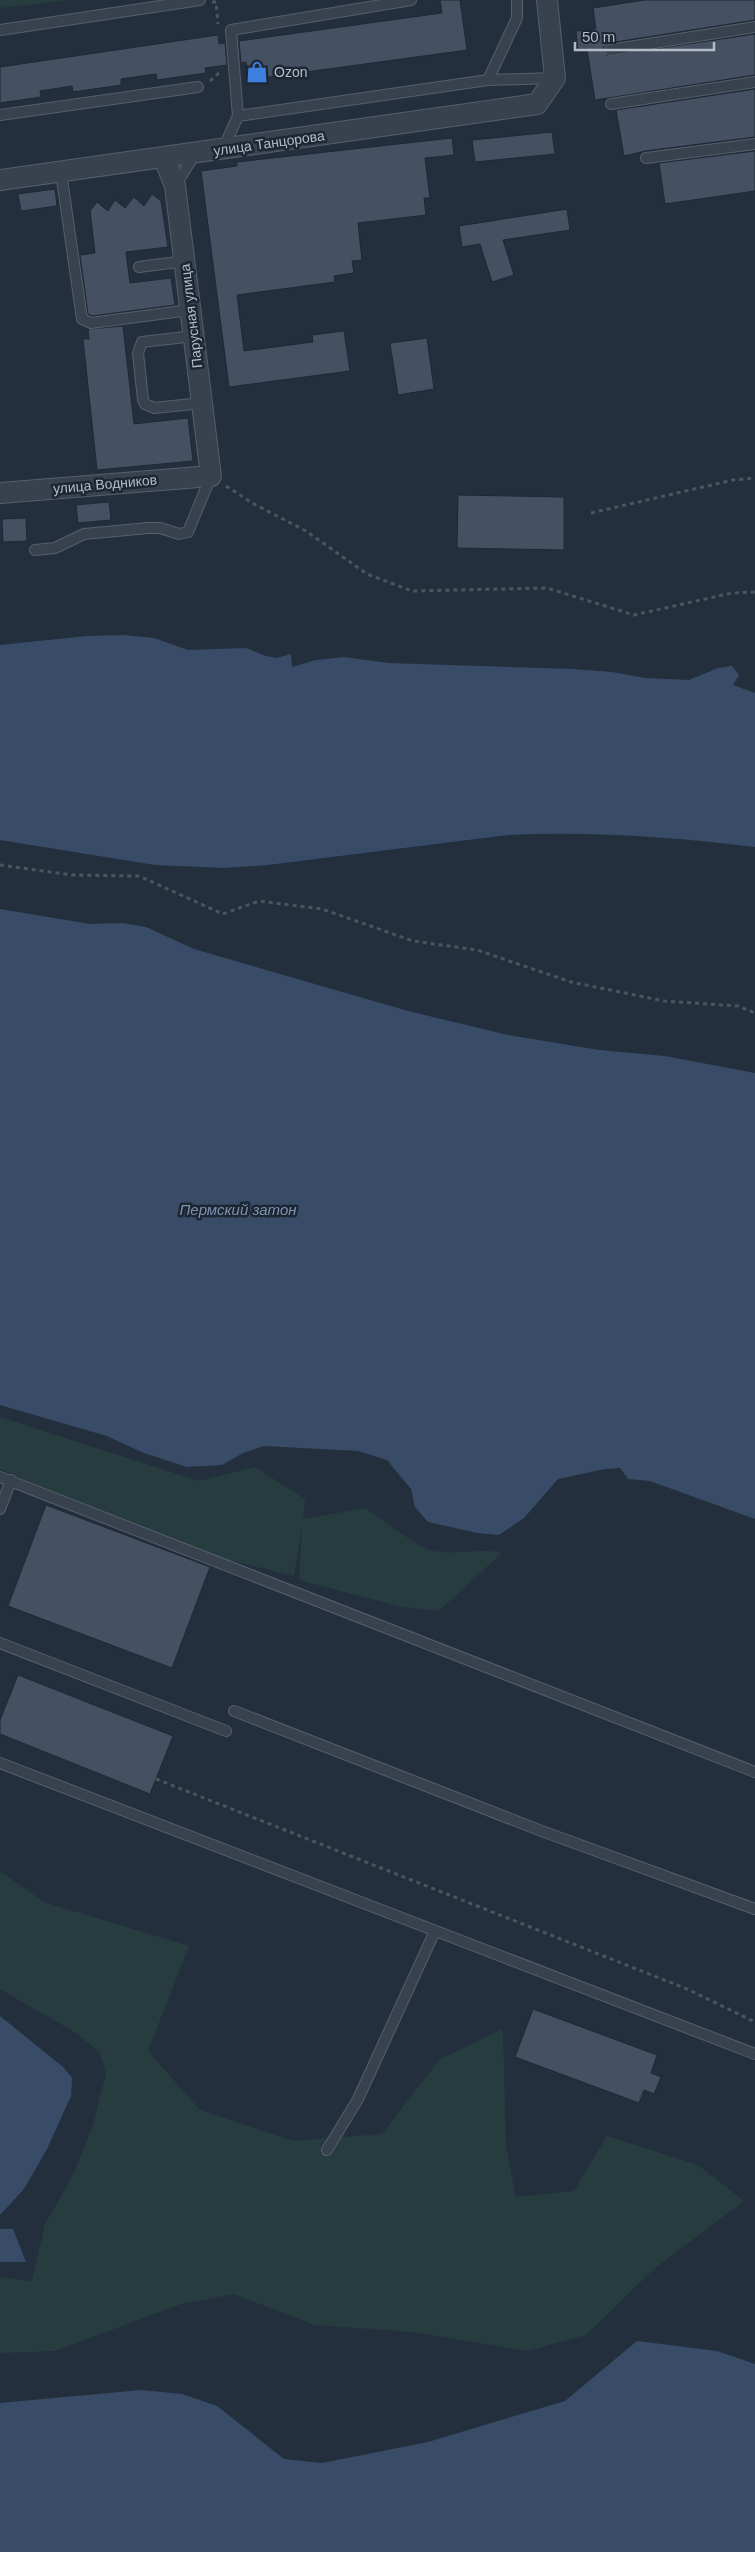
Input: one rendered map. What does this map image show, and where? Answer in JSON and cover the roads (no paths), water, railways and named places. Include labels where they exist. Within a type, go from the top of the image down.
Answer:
[{"type":"street","points":[[547,0],[555,78]]},
{"type":"street","name":"улица Танцорова","points":[[0,180],[195,154],[537,104],[555,78]]},
{"type":"street","name":"Парусная улица","points":[[164,158],[175,186],[210,476]]},
{"type":"street","name":"улица Водников","points":[[0,493],[210,476]]},
{"type":"lane","points":[[222,150],[238,116],[231,30],[411,0]]},
{"type":"lane","points":[[488,80],[518,18],[517,0]]},
{"type":"lane","points":[[0,30],[203,2]]},
{"type":"lane","points":[[610,50],[755,27]]},
{"type":"lane","points":[[238,116],[488,80],[555,78]]},
{"type":"lane","points":[[611,104],[755,82]]},
{"type":"lane","points":[[0,116],[198,87]]},
{"type":"lane","points":[[646,158],[755,144]]},
{"type":"lane","points":[[175,186],[195,154]]},
{"type":"lane","points":[[61,172],[82,319],[91,323],[190,310]]},
{"type":"lane","points":[[139,267],[184,261]]},
{"type":"lane","points":[[194,336],[142,342],[138,352],[143,400],[145,404],[154,408],[202,403]]},
{"type":"lane","points":[[35,550],[56,548],[84,534],[154,528],[179,534],[188,532],[210,476]]},
{"type":"lane","points":[[0,1477],[755,1772]]},
{"type":"lane","points":[[0,1509],[11,1480]]},
{"type":"lane","points":[[0,1643],[226,1731]]},
{"type":"lane","points":[[234,1711],[539,1830],[755,1908]]},
{"type":"lane","points":[[0,1763],[755,2054]]},
{"type":"lane","points":[[326,2150],[358,2099],[435,1931]]},
{"type":"water","points":[[123,635],[154,638],[188,650],[246,648],[277,658],[291,654],[292,667],[316,660],[344,657],[388,663],[573,669],[612,672],[645,678],[689,680],[718,668],[732,666],[739,675],[733,685],[755,693],[755,847],[632,836],[508,835],[268,865],[224,868],[155,865],[0,840],[0,645],[87,636]]},
{"type":"water","name":"Пермский затон","points":[[0,909],[90,924],[123,923],[146,927],[194,949],[408,1011],[508,1035],[599,1050],[665,1056],[755,1073],[755,1519],[650,1481],[628,1479],[620,1468],[605,1469],[558,1479],[524,1518],[499,1535],[478,1533],[428,1522],[415,1507],[411,1489],[387,1460],[358,1451],[264,1446],[243,1453],[222,1465],[187,1467],[144,1453],[107,1436],[0,1405]]},
{"type":"water","points":[[0,2016],[63,2067],[72,2078],[71,2096],[47,2149],[24,2189],[0,2215]]},
{"type":"water","points":[[0,2229],[13,2229],[26,2262],[0,2262]]},
{"type":"water","points":[[637,2341],[717,2351],[755,2364],[755,2552],[0,2552],[0,2403],[141,2390],[182,2394],[217,2406],[284,2459],[322,2463],[428,2442],[565,2401]]},
{"type":"place","name":"Ozon","points":[[257,72]]}]
